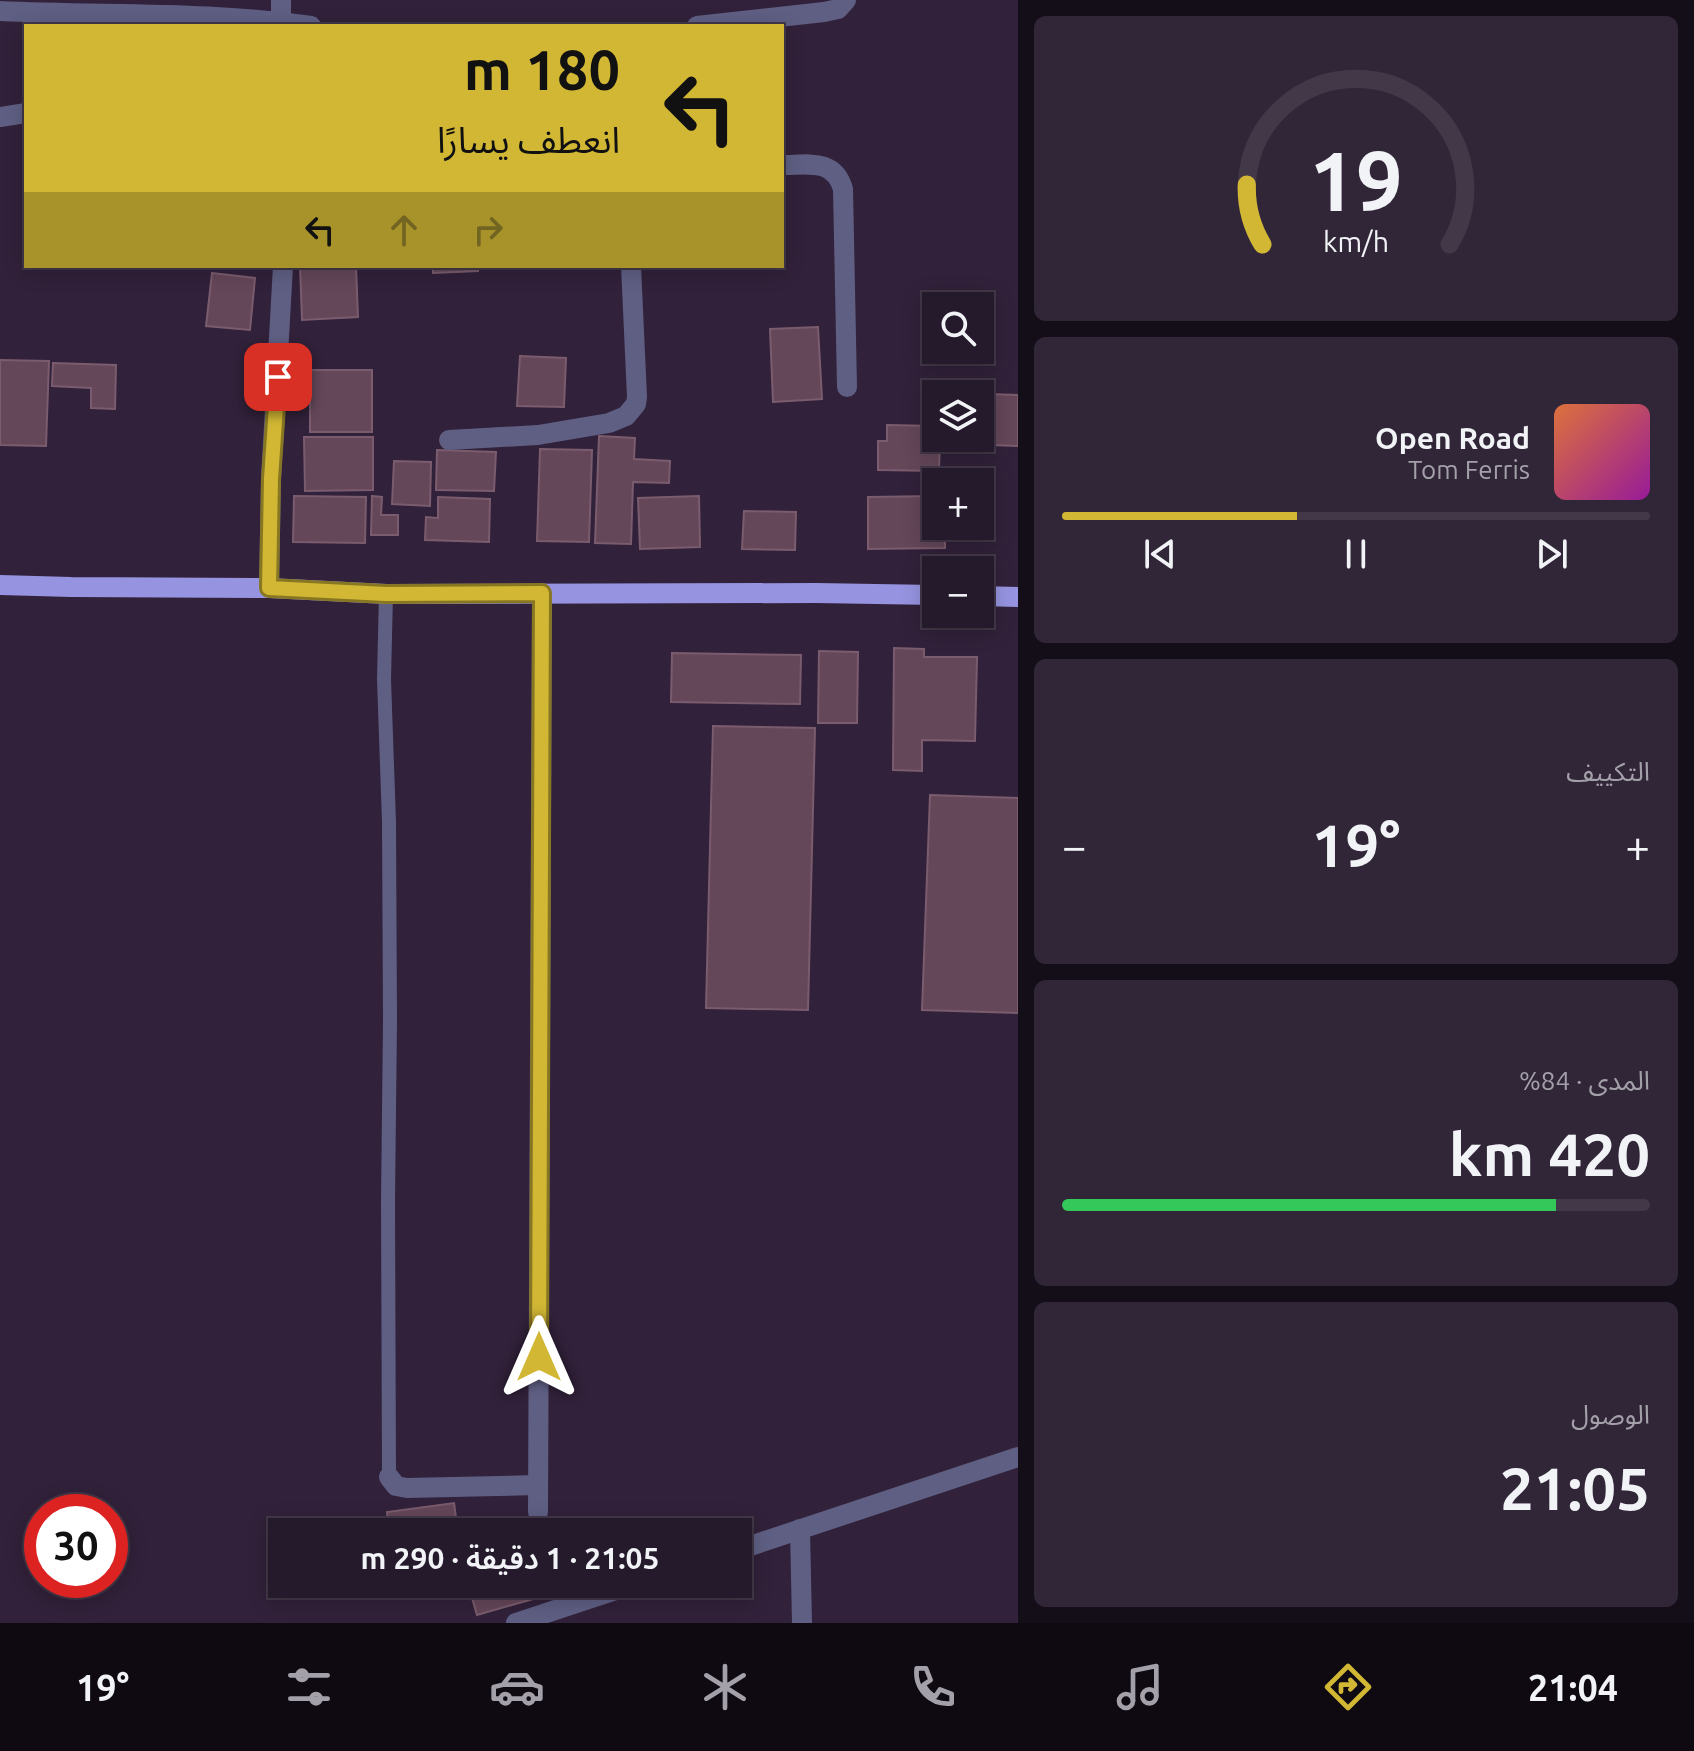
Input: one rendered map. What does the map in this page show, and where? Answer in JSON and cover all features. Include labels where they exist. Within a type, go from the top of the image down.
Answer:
[{"type":"main road","points":[[0,585],[269,588],[386,594],[922,595]]},
{"type":"main road","points":[[994,596],[1018,597]]},
{"type":"street","points":[[0,11],[123,20],[199,16],[281,24],[281,0]]},
{"type":"street","points":[[715,24],[824,12],[838,9],[846,0]]},
{"type":"street","points":[[0,117],[24,113]]},
{"type":"street","points":[[784,165],[825,166],[835,173],[843,189],[847,387]]},
{"type":"street","points":[[269,588],[271,479],[283,268]]},
{"type":"street","points":[[449,440],[538,435],[609,423],[626,416],[636,404],[637,397],[631,268]]},
{"type":"street","points":[[538,1512],[542,593]]},
{"type":"street","points":[[752,1545],[1018,1457]]},
{"type":"street","points":[[389,1477],[396,1486],[407,1488],[538,1485]]},
{"type":"street","points":[[800,1529],[802,1623]]},
{"type":"street","points":[[516,1623],[592,1598]]},
{"type":"lane","points":[[386,594],[384,679],[390,1006],[389,1477]]},
{"type":"building","points":[[300,268],[356,268],[358,317],[302,320]]},
{"type":"building","points":[[433,268],[478,268],[478,271],[433,273]]},
{"type":"building","points":[[212,273],[255,278],[250,330],[206,326]]},
{"type":"building","points":[[818,327],[822,399],[773,402],[770,329]]},
{"type":"building","points":[[520,356],[566,358],[564,407],[517,406]]},
{"type":"building","points":[[0,360],[49,361],[46,446],[0,445]]},
{"type":"building","points":[[53,363],[116,365],[115,409],[91,408],[91,388],[52,386]]},
{"type":"building","points":[[310,370],[372,370],[372,432],[310,432]]},
{"type":"building","points":[[994,394],[1018,395],[1018,446],[994,445]]},
{"type":"building","points":[[887,425],[922,426],[922,452],[940,452],[939,468],[878,470],[878,441],[887,441]]},
{"type":"building","points":[[599,436],[635,438],[634,459],[670,461],[669,483],[633,482],[631,544],[595,543]]},
{"type":"building","points":[[304,437],[373,437],[373,490],[305,491]]},
{"type":"building","points":[[540,449],[592,450],[589,542],[537,541]]},
{"type":"building","points":[[437,450],[496,452],[494,491],[436,490]]},
{"type":"building","points":[[394,461],[431,462],[430,506],[392,504]]},
{"type":"building","points":[[294,496],[366,497],[365,543],[293,542]]},
{"type":"building","points":[[372,496],[382,497],[381,515],[398,515],[398,535],[371,535]]},
{"type":"building","points":[[699,496],[700,547],[640,549],[638,498]]},
{"type":"building","points":[[922,496],[922,540],[945,540],[945,548],[868,549],[868,497]]},
{"type":"building","points":[[438,497],[490,499],[489,542],[425,540],[426,517],[438,518]]},
{"type":"building","points":[[744,511],[796,512],[795,550],[742,549]]},
{"type":"building","points":[[894,648],[924,649],[924,657],[977,657],[975,741],[922,740],[922,771],[893,770]]},
{"type":"building","points":[[819,651],[858,652],[857,723],[818,723]]},
{"type":"building","points":[[672,653],[801,655],[800,704],[671,702]]},
{"type":"building","points":[[713,726],[815,728],[808,1010],[706,1008]]},
{"type":"building","points":[[930,795],[1018,798],[1018,1013],[922,1010]]},
{"type":"building","points":[[454,1503],[456,1518],[388,1518],[387,1512]]},
{"type":"building","points":[[472,1598],[533,1598],[533,1599],[477,1615]]},
{"type":"route","points":[[278,377],[271,479],[269,588],[386,594],[542,593],[539,1357]]}]
